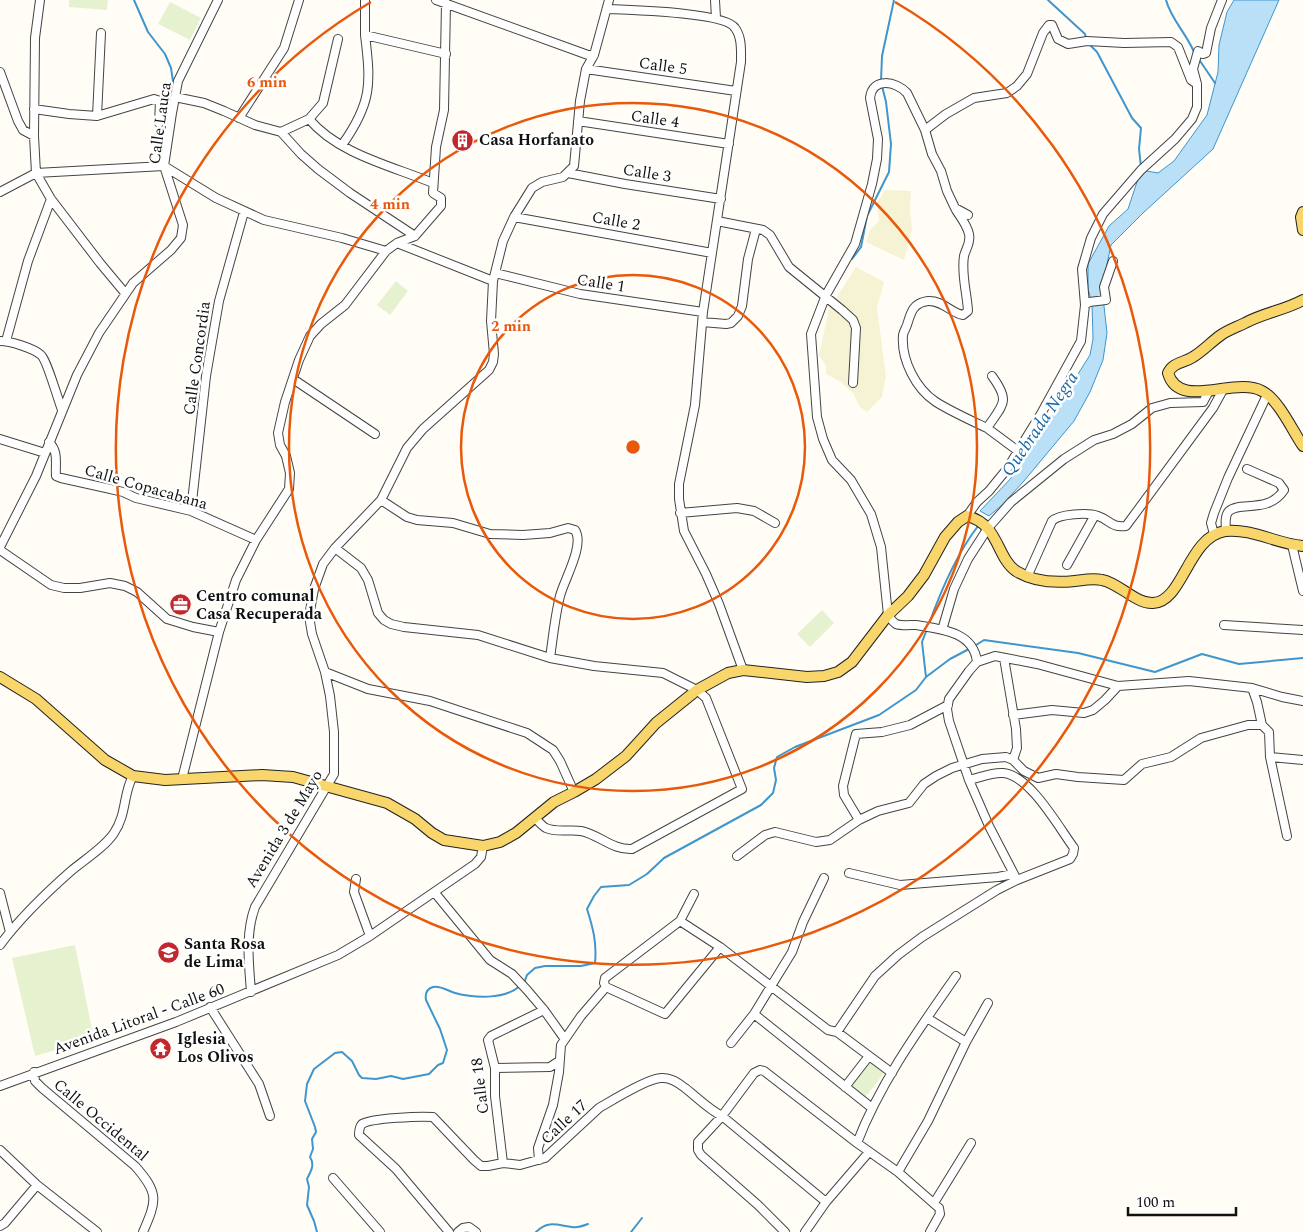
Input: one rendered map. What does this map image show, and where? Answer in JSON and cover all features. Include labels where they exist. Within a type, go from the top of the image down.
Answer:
[{"type":"main road","points":[[1303,212],[1301,216],[1303,230]]},
{"type":"main road","points":[[1303,300],[1293,306],[1247,321],[1225,332],[1205,350],[1191,359],[1178,363],[1168,373],[1170,379],[1181,389],[1194,392],[1240,386],[1253,387],[1267,395],[1278,406],[1303,446]]},
{"type":"main road","points":[[0,677],[36,699],[105,760],[133,776],[148,779],[262,775],[293,778],[387,803],[415,819],[444,840],[483,846],[500,842],[516,833],[554,802],[611,769],[656,724],[697,690],[728,673],[743,670],[806,677],[824,676],[838,672],[852,662],[888,615],[908,596],[924,575],[945,537],[958,522],[978,522],[1014,570],[1027,577],[1062,583],[1100,579],[1112,583],[1145,602],[1158,602],[1167,598],[1197,551],[1214,534],[1226,531],[1243,531],[1292,545],[1303,546]]},
{"type":"street","points":[[40,0],[35,38],[34,136],[36,173],[51,199],[125,293]]},
{"type":"street","name":"Calle Lauca","points":[[0,547],[36,476],[62,410],[89,350],[133,283],[171,250],[181,238],[183,225],[164,166],[178,81],[218,0]]},
{"type":"street","points":[[239,118],[284,48],[299,0]]},
{"type":"street","points":[[342,145],[353,129],[364,107],[369,83],[365,35],[365,0]]},
{"type":"street","points":[[436,0],[588,55],[594,55]]},
{"type":"street","points":[[568,173],[574,166],[578,121],[586,69],[594,55],[609,0]]},
{"type":"street","points":[[715,0],[716,18]]},
{"type":"street","points":[[939,629],[954,588],[968,559],[978,522],[976,502],[1007,469],[1042,412],[1081,341],[1087,304],[1082,269],[1091,238],[1103,214],[1142,170],[1175,139],[1192,119],[1197,107],[1197,84],[1193,69],[1196,56],[1198,51],[1203,54],[1206,53],[1211,28],[1222,0]]},
{"type":"street","points":[[182,779],[219,632],[236,580],[256,540],[289,489],[290,473],[286,456],[280,445],[278,433],[285,402],[299,360],[310,336],[321,324],[345,305],[386,251],[397,243],[415,236],[441,206],[441,198],[433,193],[436,147],[444,110],[446,3]]},
{"type":"street","points":[[607,9],[662,12],[716,18],[728,22],[736,28],[740,41],[741,62],[718,221],[702,312],[695,405],[679,484],[680,514],[684,531],[719,604],[743,670]]},
{"type":"street","points":[[925,130],[946,114],[974,98],[1007,93],[1017,86],[1027,74],[1043,33],[1049,25],[1052,26],[1058,39],[1068,44],[1087,41],[1124,43],[1171,42],[1178,47],[1191,80],[1197,84]]},
{"type":"street","points":[[97,116],[101,33]]},
{"type":"street","points":[[365,35],[446,54]]},
{"type":"street","points":[[282,132],[309,119],[323,103],[338,40]]},
{"type":"street","name":"Calle 5","points":[[586,69],[736,90]]},
{"type":"street","points":[[0,72],[18,121],[23,130],[34,136]]},
{"type":"street","points":[[977,662],[976,652],[970,642],[956,634],[939,629],[896,624],[888,615],[881,547],[871,514],[851,480],[832,460],[823,439],[817,417],[811,334],[826,295],[855,244],[877,159],[878,139],[870,92],[881,83],[890,83],[903,89],[910,97],[925,130],[932,154],[942,172],[947,191],[955,208],[966,224],[969,233],[970,244],[964,256],[968,311],[963,315],[938,302],[928,301],[913,308],[909,314],[904,333],[904,351],[907,363],[914,378],[927,395],[936,402],[987,428],[1018,451]]},
{"type":"street","points":[[175,97],[204,103],[256,125],[282,132],[301,154],[318,169],[350,193],[415,236]]},
{"type":"street","points":[[34,109],[97,116],[154,99],[160,101],[159,123]]},
{"type":"street","points":[[309,119],[324,135],[342,145],[366,157],[434,183]]},
{"type":"street","name":"Calle 4","points":[[578,121],[729,144]]},
{"type":"street","points":[[0,192],[36,173],[164,166],[216,198],[244,212],[278,224],[342,238],[386,251]]},
{"type":"street","name":"Calle 3","points":[[568,173],[721,199]]},
{"type":"street","name":"Avenida 3 de Mayo","points":[[250,992],[249,933],[255,906],[334,774],[334,732],[325,672],[312,634],[309,616],[318,576],[323,564],[335,548],[381,500],[407,448],[423,429],[489,370],[494,354],[491,320],[494,277],[503,241],[514,217],[532,188],[542,182],[563,177],[568,173]]},
{"type":"street","points":[[51,199],[28,261],[3,341],[33,350],[41,355],[46,362],[62,410]]},
{"type":"street","points":[[955,208],[968,215]]},
{"type":"street","name":"Calle Concordia","points":[[191,511],[206,376],[219,300],[244,212]]},
{"type":"street","name":"Calle 2","points":[[514,217],[712,253]]},
{"type":"street","points":[[718,221],[756,229],[760,228],[770,235],[789,267],[826,295],[853,320],[856,328],[853,383]]},
{"type":"street","points":[[702,322],[726,324],[731,323],[738,316],[742,306],[748,259],[756,229]]},
{"type":"street","name":"Calle 1","points":[[397,243],[494,277],[580,294],[702,312]]},
{"type":"street","points":[[1087,304],[1106,300],[1104,287],[1113,261]]},
{"type":"street","points":[[987,428],[1004,403],[1000,387],[992,376]]},
{"type":"street","points":[[293,379],[375,434]]},
{"type":"street","points":[[1027,577],[1052,521],[1060,516],[1095,515],[1118,527],[1126,526],[1214,408],[1224,388]]},
{"type":"street","points":[[978,522],[1010,502],[1064,459],[1094,440],[1113,434],[1132,424],[1152,408],[1170,403],[1203,402],[1209,391]]},
{"type":"street","points":[[1214,534],[1212,523],[1214,513],[1228,478],[1267,395]]},
{"type":"street","points":[[0,439],[45,452]]},
{"type":"street","name":"Calle Copacabana","points":[[49,442],[54,447],[56,456],[56,476],[191,511],[256,540]]},
{"type":"street","points":[[1226,531],[1227,514],[1229,511],[1235,508],[1264,505],[1280,496],[1284,490],[1279,484],[1247,470]]},
{"type":"street","points":[[381,500],[407,517],[417,520],[453,523],[490,534],[523,535],[550,533],[568,528],[575,530],[578,538],[577,548],[560,596],[550,658]]},
{"type":"street","points":[[680,514],[737,508],[754,511],[775,523]]},
{"type":"street","points":[[1067,565],[1095,515]]},
{"type":"street","points":[[1292,545],[1303,591]]},
{"type":"street","points":[[0,547],[51,585],[64,588],[80,588],[110,583],[124,586],[137,592],[166,619],[219,632]]},
{"type":"street","points":[[335,548],[362,568],[368,580],[378,613],[391,624],[478,635],[550,658],[594,666],[663,673],[697,690],[706,698],[742,789],[632,849],[621,850],[593,834],[580,831],[552,830],[546,828],[535,818]]},
{"type":"street","points":[[1224,625],[1303,630]]},
{"type":"street","points":[[1015,877],[989,826],[962,765],[949,721],[949,699],[969,670],[977,662],[995,656],[1037,664],[1118,686],[1189,681],[1252,688],[1303,701]]},
{"type":"street","points":[[1004,658],[1017,748],[1012,760]]},
{"type":"street","points":[[325,672],[368,690],[430,701],[527,733],[552,750],[560,761],[574,792]]},
{"type":"street","points":[[1013,715],[1052,710],[1084,713],[1093,710],[1118,686]]},
{"type":"street","points":[[1252,688],[1262,725],[1269,732],[1270,757],[1287,836]]},
{"type":"street","points":[[859,820],[844,795],[843,786],[856,734],[882,732],[910,725],[948,705]]},
{"type":"street","points":[[737,856],[765,835],[775,832],[816,842],[830,840],[859,820],[878,810],[909,803],[924,784],[936,776],[982,759],[998,757],[1012,760],[1038,778],[1056,774],[1124,780],[1142,764],[1171,757],[1201,738],[1248,725],[1262,725]]},
{"type":"street","points":[[1270,757],[1303,760]]},
{"type":"street","points":[[837,1032],[875,976],[886,965],[922,938],[1015,877],[1070,859],[1074,854],[1074,848],[1041,801],[1032,790],[1021,782],[1000,772],[969,780]]},
{"type":"street","points":[[0,945],[53,887],[114,834],[125,807],[128,784],[133,776]]},
{"type":"street","name":"Avenida Litoral - Calle 60","points":[[0,1086],[34,1072],[176,1022],[338,955],[435,893],[475,864],[481,857],[483,846]]},
{"type":"street","points":[[849,873],[900,885],[1015,877]]},
{"type":"street","points":[[731,1043],[754,1014],[792,952],[803,922],[824,878]]},
{"type":"street","points":[[356,880],[354,892],[370,936]]},
{"type":"street","points":[[0,893],[10,932]]},
{"type":"street","points":[[435,893],[490,960],[512,974],[527,990],[564,1038]]},
{"type":"street","points":[[694,894],[680,921],[605,978],[604,983],[606,987],[665,1014],[720,947]]},
{"type":"street","points":[[680,921],[720,947],[828,1030],[837,1032],[892,1073]]},
{"type":"street","points":[[857,1143],[872,1108],[892,1073],[926,1018],[956,976]]},
{"type":"street","points":[[539,1160],[538,1148],[553,1105],[559,1072],[560,1045],[606,987]]},
{"type":"street","points":[[898,1172],[928,1121],[966,1042],[988,1003]]},
{"type":"street","points":[[210,1007],[259,1084],[270,1116]]},
{"type":"street","name":"Calle 18","points":[[503,1163],[495,1096],[495,1068],[488,1043],[489,1038],[544,1010]]},
{"type":"street","points":[[754,1014],[872,1108]]},
{"type":"street","points":[[926,1018],[966,1042]]},
{"type":"street","points":[[845,1087],[869,1056]]},
{"type":"street","points":[[495,1068],[550,1067],[559,1061]]},
{"type":"street","points":[[785,1232],[758,1205],[699,1153],[697,1147],[698,1142],[722,1116],[754,1072],[760,1070],[764,1071],[857,1143],[898,1172],[940,1208],[940,1214],[930,1232]]},
{"type":"street","name":"Calle Occidental","points":[[34,1072],[35,1081],[42,1088],[135,1166],[146,1178],[155,1201],[143,1232]]},
{"type":"street","name":"Calle 17","points":[[449,1232],[396,1169],[359,1135],[359,1129],[362,1125],[370,1121],[424,1116],[433,1117],[481,1166],[503,1163],[520,1165],[545,1158],[599,1108],[638,1086],[656,1079],[670,1079],[678,1083],[711,1111],[722,1116],[826,1202]]},
{"type":"street","points":[[934,1203],[971,1143]]},
{"type":"street","points":[[0,1150],[37,1185],[97,1232]]},
{"type":"street","points":[[805,1232],[826,1202],[869,1152]]},
{"type":"street","points":[[333,1178],[380,1232]]},
{"type":"street","points":[[0,1226],[5,1223],[37,1185]]},
{"type":"street","points":[[458,1232],[463,1228],[469,1227],[476,1232]]},
{"type":"shaded area","points":[[885,190],[911,191],[912,228],[904,260],[866,242],[870,230],[879,221],[877,203]]},
{"type":"shaded area","points":[[856,267],[884,282],[877,308],[886,376],[882,397],[867,412],[859,406],[853,393],[841,382],[826,374],[826,366],[819,355],[829,309]]},
{"type":"green space","points":[[69,0],[108,0],[107,10],[69,7]]},
{"type":"green space","points":[[170,2],[201,18],[190,40],[158,24]]},
{"type":"green space","points":[[396,281],[408,291],[390,315],[377,305]]},
{"type":"green space","points":[[822,610],[834,623],[810,647],[797,634]]},
{"type":"green space","points":[[75,945],[94,1039],[35,1056],[12,958]]},
{"type":"green space","points":[[868,1061],[884,1073],[864,1099],[848,1087]]},
{"type":"water","name":"Quebrada Negra","points":[[1234,0],[1279,0],[1213,149],[1111,245],[1102,288],[1107,333],[1103,360],[1090,392],[1074,421],[1024,481],[989,516],[980,511],[1014,475],[1090,355],[1093,339],[1092,303],[1088,289],[1088,264],[1109,226],[1128,209],[1141,170],[1158,173],[1174,161],[1207,115],[1218,72],[1219,45],[1227,12]]},
{"type":"waterway","points":[[134,0],[148,32],[165,54],[171,68],[174,88]]},
{"type":"waterway","points":[[881,81],[882,56],[894,0]]},
{"type":"waterway","points":[[1048,0],[1085,34],[1086,39]]},
{"type":"waterway","points":[[1166,0],[1171,13],[1194,52]]},
{"type":"waterway","points":[[1090,45],[1097,52],[1132,118],[1141,128],[1139,149],[1141,167]]},
{"type":"waterway","points":[[1198,58],[1215,83]]},
{"type":"waterway","points":[[852,259],[861,247],[867,216],[889,172],[891,144],[882,86]]},
{"type":"waterway","name":"Quebrada Negra","points":[[929,624],[950,573],[978,526]]},
{"type":"waterway","name":"Quebrada Negra","points":[[926,677],[922,642],[927,629]]},
{"type":"waterway","points":[[973,647],[984,640],[1078,653],[1155,672],[1202,654],[1239,664],[1303,658]]},
{"type":"waterway","points":[[524,983],[527,975],[535,968],[545,966],[581,966],[595,963],[594,936],[587,909],[601,887],[629,885],[647,874],[664,858],[761,805],[773,793],[776,780],[774,768],[777,757],[795,747],[879,715],[916,690],[926,677],[950,659],[969,649]]},
{"type":"waterway","points":[[317,1232],[307,1205],[309,1187],[307,1179],[312,1168],[310,1157],[313,1149],[312,1139],[316,1132],[305,1101],[307,1084],[314,1069],[335,1053],[342,1052],[352,1061],[362,1078],[376,1079],[391,1076],[403,1079],[429,1074],[438,1065],[443,1063],[447,1050],[440,1029],[426,1000],[427,990],[438,987],[463,995],[489,997],[506,994],[520,986]]},
{"type":"waterway","points":[[631,1232],[642,1218]]},
{"type":"waterway","points":[[536,1232],[540,1228],[549,1225],[576,1227],[588,1224]]},
{"type":"place","name":"Casa Horfanato","points":[[463,140]]},
{"type":"place","name":"Centro comunal Casa Recuperada","points":[[180,605]]},
{"type":"place","name":"Santa Rosa de Lima","points":[[168,953]]},
{"type":"place","name":"Iglesia Los Olivos","points":[[161,1048]]}]
